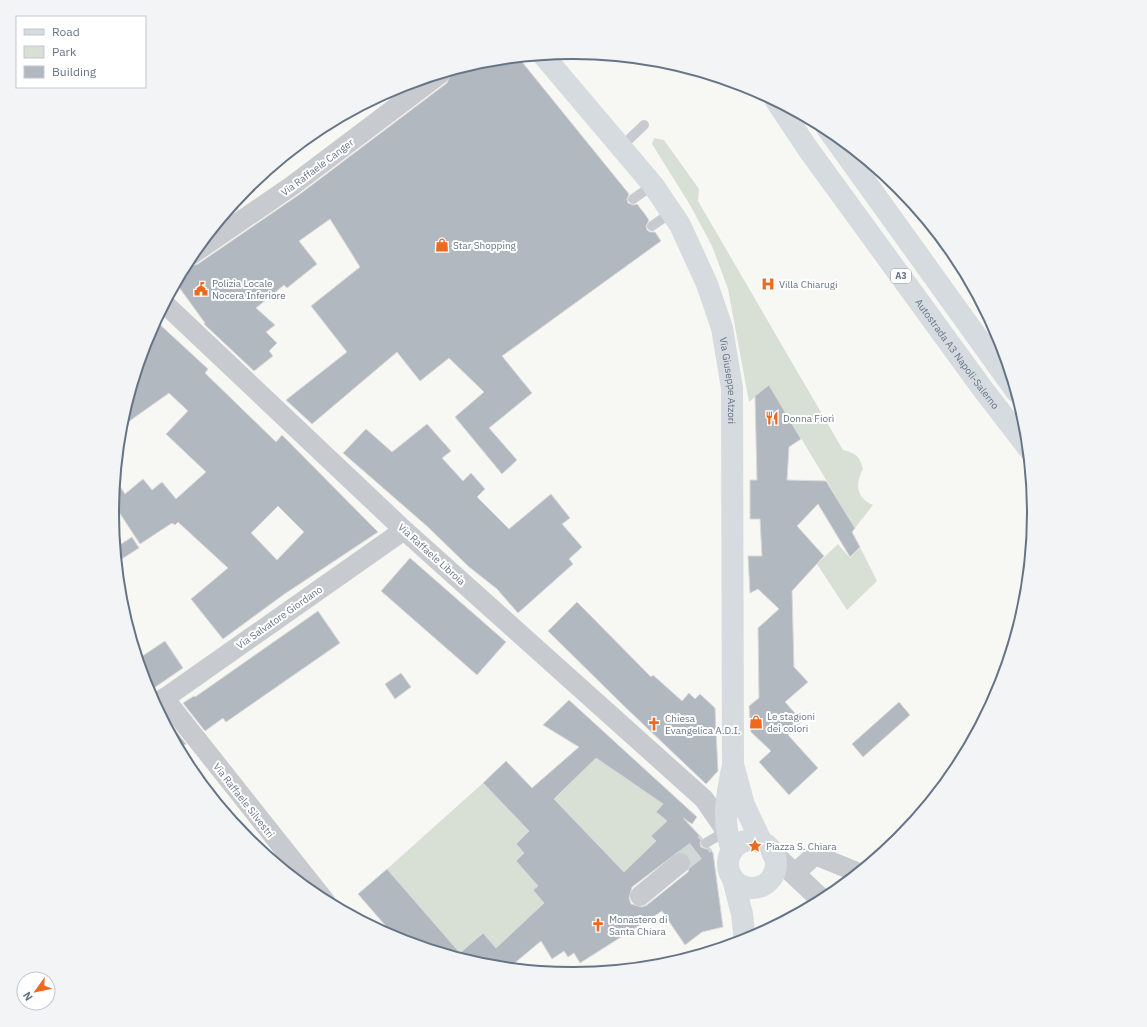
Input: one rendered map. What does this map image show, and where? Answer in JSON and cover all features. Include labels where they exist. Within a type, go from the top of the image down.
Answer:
[{"type":"main road","name":"Via Giuseppe Atzori","points":[[547,60],[653,184],[672,212],[680,225],[708,284],[722,328],[732,388],[733,764],[735,804],[729,841],[728,865],[742,914],[744,934]]},
{"type":"main road","name":"Autostrada A3 Napoli-Salerno","points":[[782,110],[836,188],[982,388],[1021,439]]},
{"type":"main road","name":"A3","points":[[838,144],[1008,380]]},
{"type":"main road","points":[[735,804],[768,848],[775,862],[769,880],[742,914]]},
{"type":"main road","points":[[729,841],[742,842],[748,840],[768,848]]},
{"type":"main road","points":[[733,879],[745,887],[753,888],[769,880]]},
{"type":"street","name":"Via Raffaele Canger","points":[[209,243],[293,185],[429,82]]},
{"type":"street","name":"Via Raffaele Libroia","points":[[168,308],[404,530],[704,799],[729,841]]},
{"type":"street","name":"Via Salvatore Giordano","points":[[160,701],[404,530]]},
{"type":"street","name":"Via Raffaele Silvestri","points":[[162,706],[310,883]]},
{"type":"street","points":[[704,799],[735,804]]},
{"type":"street","points":[[768,848],[818,896]]},
{"type":"street","points":[[769,880],[794,874],[815,855],[853,871]]},
{"type":"street","points":[[640,896],[680,863]]},
{"type":"lane","points":[[621,146],[644,125]]},
{"type":"lane","points":[[633,199],[653,184]]},
{"type":"lane","points":[[652,226],[672,212]]},
{"type":"lane","points":[[706,843],[729,841]]},
{"type":"green space","points":[[654,138],[664,140],[699,189],[698,201],[843,450],[851,452],[859,458],[863,469],[858,485],[860,494],[863,499],[873,505],[855,528],[769,385],[749,402],[728,289],[712,246],[690,205],[652,144]]},
{"type":"green space","points":[[923,224],[934,237],[957,271]]},
{"type":"green space","points":[[838,544],[850,558],[860,547],[877,581],[847,610],[817,564]]},
{"type":"green space","points":[[596,758],[663,804],[656,812],[667,821],[652,836],[656,841],[624,872],[554,799]]},
{"type":"green space","points":[[483,783],[530,830],[516,844],[524,853],[516,861],[529,876],[554,870],[534,890],[544,903],[496,948],[482,933],[460,953],[387,869]]},
{"type":"building","points":[[522,62],[629,194],[627,199],[628,203],[633,205],[637,204],[644,213],[649,220],[646,226],[647,230],[650,232],[655,232],[661,241],[502,356],[532,393],[489,428],[517,460],[502,474],[455,417],[484,392],[449,358],[420,381],[397,352],[312,424],[286,400],[347,352],[311,306],[360,267],[330,219],[299,241],[317,264],[287,288],[284,285],[256,308],[275,325],[266,332],[277,343],[269,351],[273,356],[254,371],[204,324],[205,323],[179,287],[193,265],[198,264],[300,194],[447,83],[450,76],[456,74]]},
{"type":"building","points":[[160,325],[208,369],[205,373],[276,442],[282,435],[378,532],[283,595],[223,639],[191,599],[228,568],[178,522],[175,525],[172,523],[140,544],[119,512],[120,486],[125,494],[143,479],[152,490],[162,482],[176,499],[206,472],[166,434],[188,411],[169,393],[129,422],[134,396],[143,367]],"holes":[[[278,506],[304,532],[277,560],[251,533]]]},
{"type":"building","points":[[769,385],[801,439],[789,447],[787,480],[826,481],[855,528],[852,532],[860,547],[850,557],[818,504],[797,526],[824,556],[792,591],[794,667],[808,682],[785,702],[802,721],[788,735],[818,768],[789,795],[759,762],[771,751],[751,732],[749,706],[759,698],[758,628],[779,609],[758,589],[750,593],[748,556],[762,556],[760,519],[750,519],[750,480],[757,480],[755,396]]},
{"type":"building","points":[[427,424],[451,451],[442,458],[463,481],[471,473],[485,489],[477,497],[509,529],[551,494],[570,518],[562,524],[582,547],[569,559],[573,564],[518,613],[497,589],[468,566],[428,527],[343,453],[366,429],[392,452]]},
{"type":"building","points":[[132,537],[139,548],[122,559],[120,545]]},
{"type":"building","points":[[410,558],[506,642],[477,675],[381,591]]},
{"type":"building","points":[[577,602],[651,677],[653,675],[682,701],[689,693],[695,699],[700,694],[715,708],[718,771],[706,784],[548,631]]},
{"type":"building","points":[[318,611],[340,643],[226,722],[223,718],[205,731],[183,703],[194,696],[195,697]]},
{"type":"building","points":[[165,641],[183,668],[154,688],[142,656]]},
{"type":"building","points":[[401,673],[411,687],[395,699],[385,684]]},
{"type":"building","points":[[569,700],[697,817],[692,824],[683,818],[702,838],[700,843],[701,847],[706,849],[710,848],[713,853],[723,927],[702,932],[685,945],[662,911],[580,963],[574,953],[568,957],[564,951],[552,959],[541,941],[514,964],[456,953],[427,944],[387,927],[358,894],[387,869],[460,953],[483,933],[496,948],[544,903],[533,890],[538,886],[516,861],[524,853],[516,844],[529,831],[483,783],[506,761],[532,788],[579,747],[543,725]],"holes":[[[596,758],[663,804],[656,812],[667,821],[651,836],[656,841],[624,872],[554,799]],[[678,852],[684,852],[689,856],[691,861],[688,872],[647,905],[642,907],[631,904],[629,898],[632,887]]]},
{"type":"building","points":[[899,702],[910,715],[863,757],[852,744]]},
{"type":"building","points":[[172,727],[186,744],[183,746]]},
{"type":"tunnel","points":[[680,863],[706,843]]},
{"type":"place","name":"Star Shopping","points":[[442,245]]},
{"type":"place","name":"Villa Chiarugi","points":[[768,284]]},
{"type":"place","name":"Polizia Locale Nocera Inferiore","points":[[201,289]]},
{"type":"place","name":"Donna Fiorì","points":[[772,418]]},
{"type":"place","name":"Le stagioni dei colori","points":[[756,722]]},
{"type":"place","name":"Chiesa Evangelica A.D.I.","points":[[654,724]]},
{"type":"place","name":"Piazza S. Chiara","points":[[755,846]]},
{"type":"place","name":"Monastero di Santa Chiara","points":[[598,925]]}]
